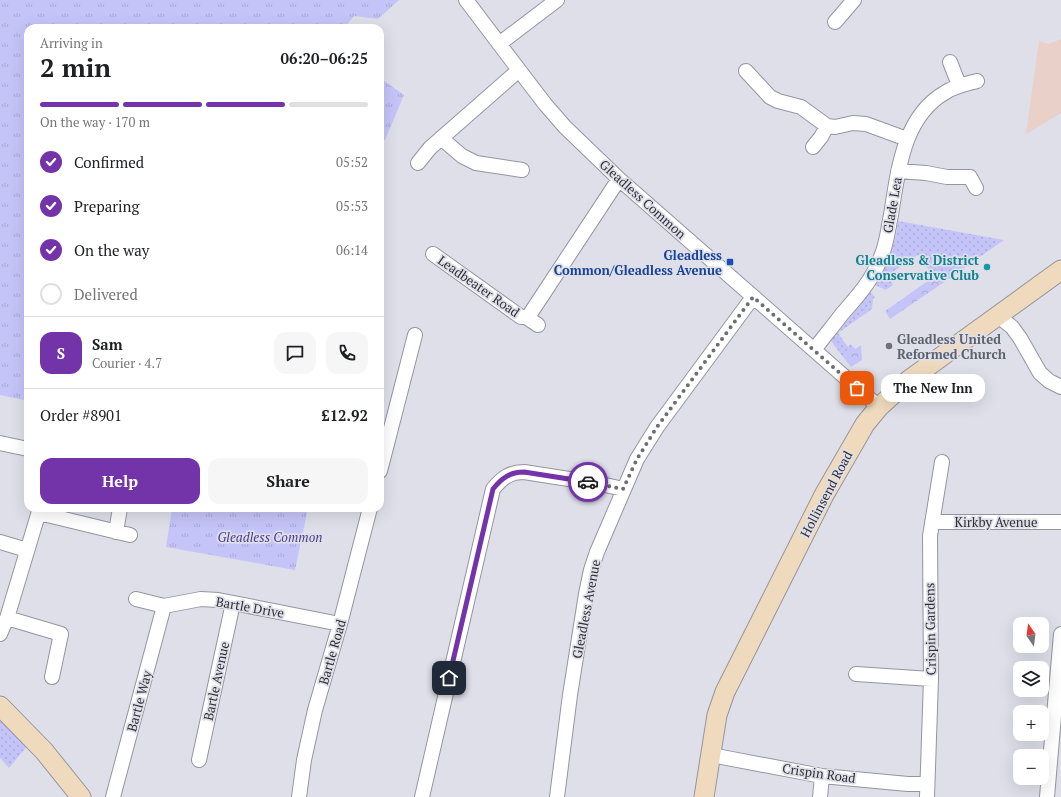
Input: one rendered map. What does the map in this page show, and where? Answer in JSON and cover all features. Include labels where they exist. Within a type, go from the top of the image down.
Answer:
[{"type":"main road","name":"Hollinsend Road","points":[[704,797],[717,715],[725,692],[824,495],[865,424],[879,407],[909,380],[1061,270]]},
{"type":"main road","points":[[0,706],[44,751],[81,797]]},
{"type":"street","name":"Gleadless Common","points":[[466,0],[518,70],[565,127],[619,179],[879,407]]},
{"type":"street","points":[[498,44],[558,0]]},
{"type":"street","points":[[835,22],[854,0]]},
{"type":"street","points":[[950,62],[959,85]]},
{"type":"street","points":[[418,163],[430,148],[518,70]]},
{"type":"street","points":[[746,71],[770,97],[801,107],[827,126],[835,127],[853,123],[866,124],[907,139]]},
{"type":"street","name":"Glade Lea","points":[[814,350],[864,288],[882,256],[898,171],[907,139],[914,124],[933,101],[946,91],[959,85],[977,81]]},
{"type":"street","points":[[813,147],[827,126]]},
{"type":"street","points":[[441,138],[462,156],[476,162],[522,170]]},
{"type":"street","points":[[898,171],[926,173],[947,177],[970,177],[976,188]]},
{"type":"street","name":"Leadbeater Road","points":[[526,317],[530,314],[619,179]]},
{"type":"street","name":"Leadbeater Road","points":[[433,254],[521,317],[526,317],[538,325]]},
{"type":"street","name":"Gleadless Avenue","points":[[557,797],[570,695],[591,570],[623,489],[637,459],[657,427],[753,297]]},
{"type":"street","points":[[998,316],[1012,328],[1020,338],[1040,373],[1049,381],[1061,387]]},
{"type":"street","points":[[384,455],[415,335]]},
{"type":"street","points":[[0,443],[24,448]]},
{"type":"street","name":"Crispin Gardens","points":[[927,790],[931,679],[929,549],[942,462]]},
{"type":"street","points":[[422,797],[493,489],[498,482],[515,472],[524,472],[601,484],[623,489]]},
{"type":"street","points":[[0,634],[7,618],[39,512]]},
{"type":"street","points":[[43,512],[130,535]]},
{"type":"street","points":[[116,532],[119,512]]},
{"type":"street","name":"Bartle Road","points":[[299,797],[304,760],[315,710],[340,624],[369,512]]},
{"type":"street","name":"Kirkby Avenue","points":[[932,522],[1061,522]]},
{"type":"street","points":[[0,542],[27,550]]},
{"type":"street","name":"Bartle Drive","points":[[136,599],[164,606],[201,599],[218,600],[340,624]]},
{"type":"street","name":"Bartle Avenue","points":[[199,760],[233,603]]},
{"type":"street","name":"Bartle Way","points":[[113,797],[164,606]]},
{"type":"street","points":[[7,618],[62,634],[52,677]]},
{"type":"street","points":[[1047,797],[1061,634]]},
{"type":"street","points":[[856,674],[931,679]]},
{"type":"street","name":"Crispin Road","points":[[711,755],[822,776],[908,784],[927,790]]},
{"type":"street","points":[[820,797],[822,776]]},
{"type":"shaded area","points":[[1061,39],[1061,113],[1026,134],[1039,41],[1049,44]]},
{"type":"green space","points":[[0,0],[399,0],[378,19],[354,16],[347,24],[24,24],[24,400],[0,395]]},
{"type":"green space","points":[[384,81],[404,95],[384,140]]},
{"type":"green space","points":[[898,221],[1004,240],[940,285],[918,255],[888,275],[893,285],[886,290],[875,285],[893,247]]},
{"type":"green space","points":[[24,257],[24,286],[18,285]]},
{"type":"green space","points":[[935,276],[940,285],[890,319],[885,311]]},
{"type":"green space","points":[[870,292],[875,297],[873,299],[872,309],[838,333],[848,347],[851,344],[855,349],[843,357],[831,341]]},
{"type":"green space","points":[[861,345],[862,360],[851,367],[843,357]]},
{"type":"green space","name":"Gleadless Common","points":[[171,512],[307,512],[295,570],[166,547]]},
{"type":"green space","points":[[0,712],[29,744],[9,768],[0,758]]},
{"type":"way so far","points":[[588,482],[623,489],[637,459],[657,427],[753,297],[857,388]]},
{"type":"place","name":"Gleadless Common/Gleadless Avenue","points":[[730,262]]},
{"type":"place","name":"Gleadless & District Conservative Club","points":[[987,267]]},
{"type":"place","name":"Gleadless United Reformed Church","points":[[889,346]]},
{"type":"place","name":"The New Inn","points":[[857,388]]},
{"type":"route","points":[[449,678],[493,489],[498,482],[515,472],[524,472],[588,482]]}]
